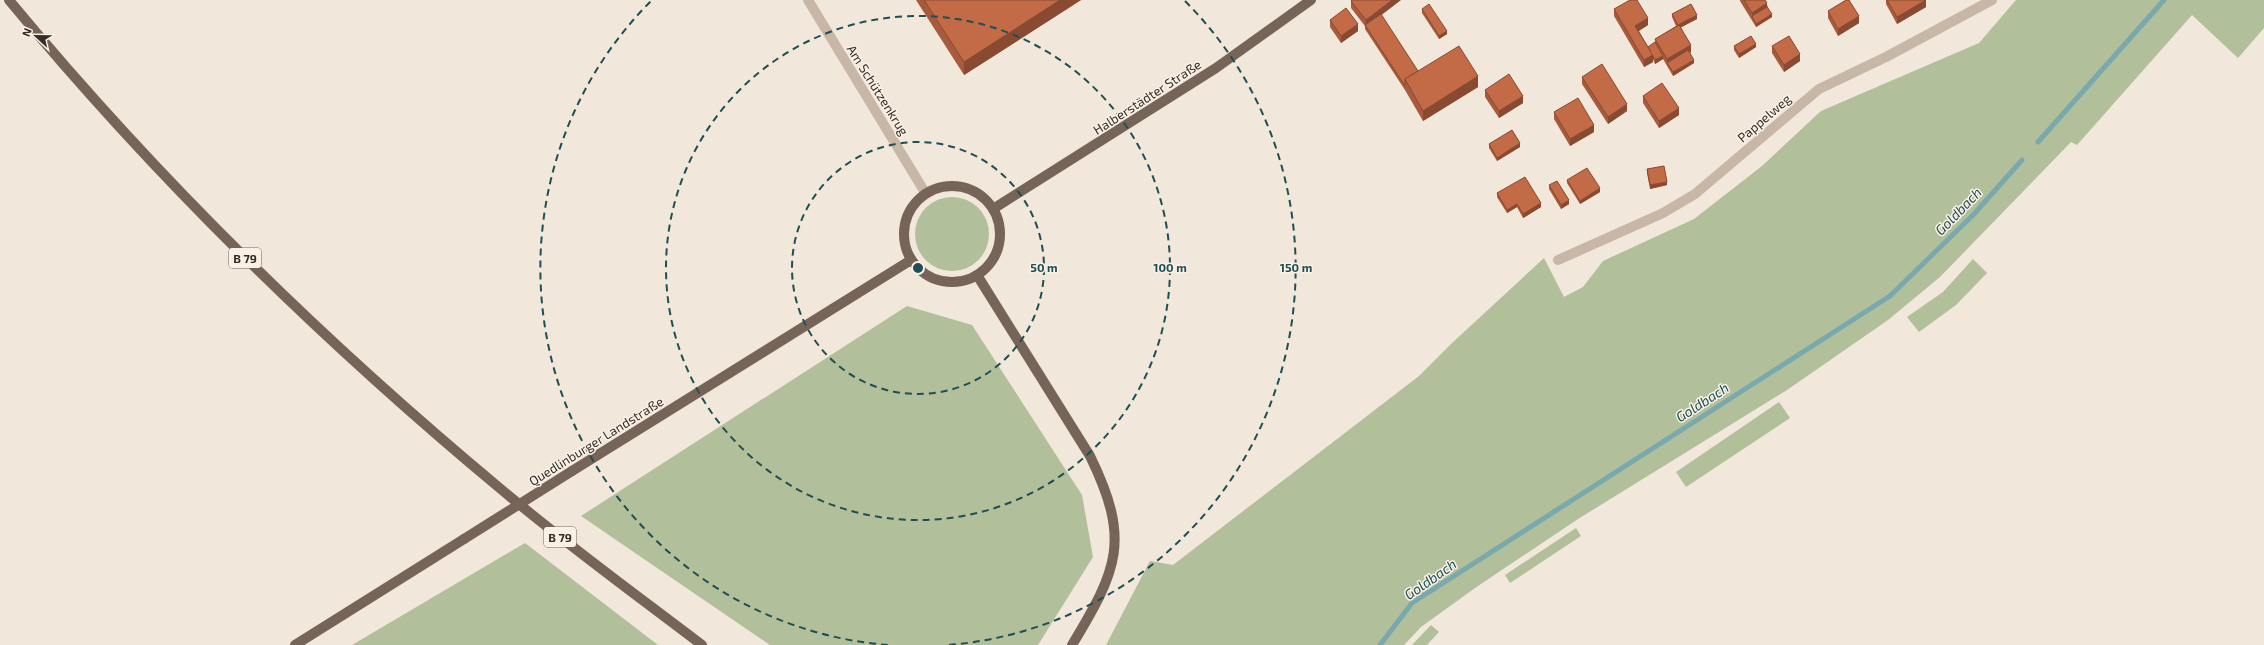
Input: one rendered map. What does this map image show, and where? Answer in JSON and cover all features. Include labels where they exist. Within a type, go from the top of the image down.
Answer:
[{"type":"main road","name":"B 79","points":[[9,0],[135,144],[243,255],[330,340],[504,492],[702,645]]},
{"type":"main road","name":"Halberstädter Straße","points":[[993,209],[1216,68],[1311,0]]},
{"type":"main road","points":[[950,186],[963,188],[980,196],[993,209],[1000,229],[997,251],[992,260],[977,275],[957,282],[941,281],[926,275],[912,260],[904,240],[904,229],[912,209],[926,194],[950,186]]},
{"type":"main road","name":"Quedlinburger Landstraße","points":[[295,645],[912,260]]},
{"type":"main road","points":[[977,275],[1090,456],[1111,507],[1116,532],[1114,556],[1108,581],[1072,645]]},
{"type":"street","name":"Am Schützenkrug","points":[[808,0],[926,194]]},
{"type":"street","name":"Pappelweg","points":[[1558,260],[1663,213],[1689,198],[1819,89],[1886,58],[1992,0]]},
{"type":"green space","points":[[2016,0],[2264,0],[2264,28],[2238,58],[2192,15],[2077,145],[2071,142],[1940,277],[1888,320],[1787,390],[1578,519],[1475,588],[1421,627],[1404,645],[1106,645],[1150,561],[1173,565],[1419,376],[1451,344],[1544,258],[1564,297],[1583,287],[1603,261],[1694,219],[1762,166],[1821,111],[1979,43]]},
{"type":"green space","points":[[952,197],[966,200],[978,208],[986,220],[989,234],[986,248],[978,260],[966,268],[952,271],[938,268],[926,260],[918,248],[915,234],[918,220],[926,208],[938,200]]},
{"type":"green space","points":[[1973,259],[1987,273],[1956,305],[1919,332],[1907,317],[1943,292]]},
{"type":"green space","points":[[907,306],[972,325],[1082,495],[1093,557],[1038,645],[770,645],[581,516]]},
{"type":"green space","points":[[1779,402],[1790,418],[1686,487],[1676,472]]},
{"type":"green space","points":[[1576,528],[1581,536],[1510,583],[1505,575]]},
{"type":"green space","points":[[525,543],[658,645],[352,645]]},
{"type":"green space","points":[[1431,625],[1439,632],[1427,645],[1412,645]]},
{"type":"building","points":[[924,0],[1060,0],[964,62]]},
{"type":"building","points":[[1392,0],[1366,20],[1351,1]]},
{"type":"building","points":[[1630,0],[1637,0],[1648,18],[1635,26],[1653,55],[1644,60],[1614,9]]},
{"type":"building","points":[[1744,0],[1765,0],[1767,3],[1752,13]]},
{"type":"building","points":[[1846,0],[1849,0],[1859,16],[1838,29],[1828,11]]},
{"type":"building","points":[[1887,0],[1926,0],[1897,17]]},
{"type":"building","points":[[1429,4],[1447,31],[1439,36],[1422,9]]},
{"type":"building","points":[[1691,4],[1697,15],[1678,25],[1672,14]]},
{"type":"building","points":[[1767,7],[1772,14],[1756,24],[1752,16]]},
{"type":"building","points":[[1346,8],[1358,24],[1341,36],[1330,20]]},
{"type":"building","points":[[1381,14],[1418,71],[1405,79],[1405,86],[1365,25]]},
{"type":"building","points":[[1679,25],[1691,45],[1667,59],[1655,39]]},
{"type":"building","points":[[1751,36],[1756,44],[1739,54],[1734,46]]},
{"type":"building","points":[[1789,36],[1800,54],[1784,65],[1772,46]]},
{"type":"building","points":[[1655,42],[1663,56],[1655,60],[1648,47]]},
{"type":"building","points":[[1459,46],[1478,76],[1423,111],[1405,79]]},
{"type":"building","points":[[1688,50],[1694,60],[1673,72],[1667,63]]},
{"type":"building","points":[[1602,64],[1627,104],[1608,117],[1582,77]]},
{"type":"building","points":[[1509,74],[1523,96],[1499,111],[1485,90]]},
{"type":"building","points":[[1662,83],[1679,108],[1659,121],[1643,96]]},
{"type":"building","points":[[1578,98],[1594,125],[1570,139],[1554,112]]},
{"type":"building","points":[[1512,130],[1520,143],[1497,158],[1489,144]]},
{"type":"building","points":[[1664,166],[1667,182],[1650,185],[1647,169]]},
{"type":"building","points":[[1587,168],[1600,188],[1580,201],[1567,180]]},
{"type":"building","points":[[1525,177],[1541,203],[1523,214],[1517,204],[1507,210],[1497,193]]},
{"type":"building","points":[[1557,181],[1569,200],[1561,205],[1549,185]]},
{"type":"waterway","name":"Goldbach","points":[[2038,142],[2164,0]]},
{"type":"waterway","name":"Goldbach","points":[[1380,645],[1412,603],[1890,296],[1974,214],[2022,160]]}]
